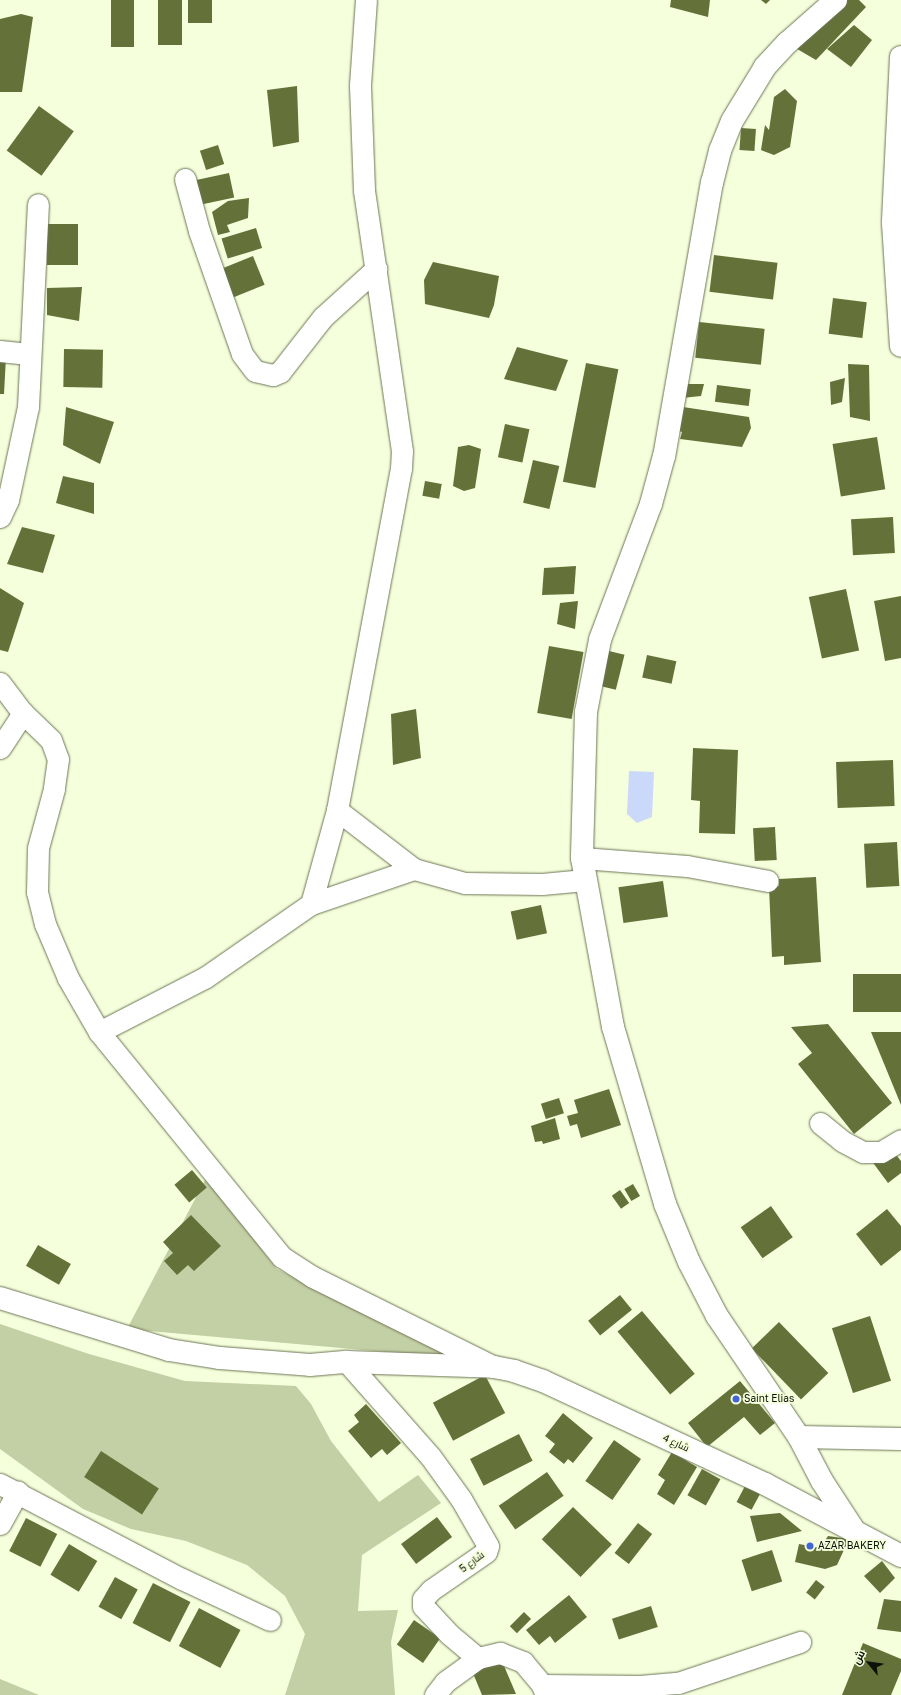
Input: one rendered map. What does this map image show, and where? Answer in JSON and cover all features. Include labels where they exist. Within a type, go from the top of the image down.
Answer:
[{"type":"street","points":[[311,904],[337,810],[401,469],[401,436],[364,190],[360,85],[366,0]]},
{"type":"street","points":[[836,0],[787,43],[765,67],[735,116],[720,151],[712,182],[664,456],[652,504],[600,640],[586,712],[582,858],[613,1027],[665,1204],[689,1262],[717,1316],[799,1436],[822,1481],[854,1530]]},
{"type":"street","points":[[901,57],[893,222],[901,346]]},
{"type":"street","points":[[185,179],[200,231],[242,354],[255,371],[273,375],[280,372],[324,317],[376,270]]},
{"type":"street","points":[[0,517],[8,500],[20,454],[28,407],[29,354],[38,204]]},
{"type":"street","points":[[0,351],[29,354]]},
{"type":"street","points":[[0,683],[23,713],[51,740],[58,758],[54,789],[38,848],[38,892],[44,924],[68,978],[99,1032],[282,1257],[311,1276],[494,1367]]},
{"type":"street","points":[[0,748],[23,713]]},
{"type":"street","points":[[337,810],[414,869],[464,883],[542,884],[585,880]]},
{"type":"street","points":[[582,858],[687,866],[768,881]]},
{"type":"street","points":[[99,1032],[206,977],[311,904],[414,869]]},
{"type":"street","points":[[820,1123],[842,1141],[863,1152],[882,1152],[901,1140]]},
{"type":"street","name":"شارع 4","points":[[0,1298],[169,1350],[220,1358],[310,1365],[347,1362],[494,1367],[543,1381],[765,1484],[901,1556]]},
{"type":"street","name":"شارع 5","points":[[347,1362],[430,1456],[487,1543],[486,1552],[431,1590],[422,1602],[430,1615],[449,1634],[478,1658]]},
{"type":"street","points":[[799,1436],[901,1439]]},
{"type":"street","points":[[0,1524],[9,1488],[182,1579],[270,1620]]},
{"type":"street","points":[[435,1695],[445,1682],[478,1658],[500,1653],[523,1662],[544,1690],[678,1683],[800,1642]]},
{"type":"green space","points":[[206,1178],[277,1269],[454,1358],[127,1329]]},
{"type":"green space","points":[[0,1324],[89,1354],[185,1381],[296,1386],[311,1404],[331,1441],[379,1502],[418,1475],[441,1503],[362,1555],[358,1611],[398,1610],[391,1642],[395,1695],[285,1695],[305,1634],[285,1596],[247,1565],[186,1541],[131,1529],[83,1509],[0,1449]]},
{"type":"green space","points":[[0,1679],[39,1695],[0,1695]]},
{"type":"water","points":[[629,771],[654,772],[652,817],[637,823],[627,814]]},
{"type":"building","points":[[111,0],[134,0],[134,47],[111,47]]},
{"type":"building","points":[[158,0],[182,0],[182,45],[158,45]]},
{"type":"building","points":[[188,0],[212,0],[212,23],[188,23]]},
{"type":"building","points":[[671,0],[710,0],[708,17],[670,7]]},
{"type":"building","points":[[761,0],[770,0],[766,4]]},
{"type":"building","points":[[840,0],[859,0],[866,7],[816,60],[792,46]]},
{"type":"building","points":[[21,14],[33,17],[22,92],[0,92],[0,19]]},
{"type":"building","points":[[854,25],[872,40],[851,67],[827,49]]},
{"type":"building","points":[[297,86],[299,142],[273,147],[267,90]]},
{"type":"building","points":[[785,89],[797,101],[790,147],[774,155],[761,150],[765,125],[769,130],[774,97]]},
{"type":"building","points":[[39,106],[74,131],[41,176],[7,150]]},
{"type":"building","points":[[741,128],[756,129],[754,151],[739,150]]},
{"type":"building","points":[[218,145],[224,164],[206,170],[200,151]]},
{"type":"building","points":[[229,173],[234,197],[198,205],[193,181]]},
{"type":"building","points":[[249,198],[248,218],[227,225],[230,232],[218,235],[212,212],[228,201]]},
{"type":"building","points":[[47,224],[78,224],[78,265],[47,265]]},
{"type":"building","points":[[256,228],[262,248],[228,259],[222,239]]},
{"type":"building","points":[[714,255],[778,263],[773,300],[709,292]]},
{"type":"building","points":[[253,256],[265,285],[231,298],[220,269]]},
{"type":"building","points":[[433,262],[499,276],[494,305],[489,318],[425,304],[424,280]]},
{"type":"building","points":[[82,287],[79,321],[47,315],[47,288]]},
{"type":"building","points":[[833,298],[867,302],[862,338],[829,334]]},
{"type":"building","points":[[699,322],[765,329],[761,365],[695,358]]},
{"type":"building","points":[[517,347],[568,360],[556,391],[504,379]]},
{"type":"building","points":[[64,349],[103,350],[102,388],[63,387]]},
{"type":"building","points":[[0,357],[6,357],[4,394],[0,394]]},
{"type":"building","points":[[586,363],[618,369],[595,488],[563,482]]},
{"type":"building","points":[[848,364],[869,365],[870,421],[850,417]]},
{"type":"building","points":[[845,378],[842,402],[831,405],[830,382]]},
{"type":"building","points":[[679,384],[704,384],[701,396],[682,398]]},
{"type":"building","points":[[717,385],[751,389],[749,406],[715,402]]},
{"type":"building","points":[[66,407],[114,422],[100,464],[63,445]]},
{"type":"building","points":[[683,407],[749,417],[751,428],[742,447],[680,439],[682,432],[676,430]]},
{"type":"building","points":[[505,424],[529,429],[522,462],[498,457]]},
{"type":"building","points":[[877,437],[885,489],[841,496],[833,444]]},
{"type":"building","points":[[469,445],[481,449],[475,488],[464,491],[453,486],[458,447]]},
{"type":"building","points":[[533,460],[559,466],[549,509],[523,503]]},
{"type":"building","points":[[63,476],[94,483],[94,514],[56,503]]},
{"type":"building","points":[[425,481],[442,484],[439,499],[422,496]]},
{"type":"building","points":[[893,517],[895,553],[853,555],[851,519]]},
{"type":"building","points":[[22,527],[55,535],[43,573],[7,564]]},
{"type":"building","points":[[576,566],[574,594],[542,595],[544,568]]},
{"type":"building","points":[[0,588],[24,603],[8,652],[0,650]]},
{"type":"building","points":[[846,589],[859,651],[822,659],[809,597]]},
{"type":"building","points":[[901,596],[901,658],[885,661],[874,601]]},
{"type":"building","points":[[578,601],[575,629],[557,624],[560,603]]},
{"type":"building","points":[[549,646],[583,652],[572,719],[537,713]]},
{"type":"building","points":[[609,651],[625,655],[616,690],[600,686]]},
{"type":"building","points":[[647,655],[676,661],[672,684],[642,677]]},
{"type":"building","points":[[416,709],[421,758],[393,765],[391,714]]},
{"type":"building","points":[[693,748],[738,750],[735,834],[699,833],[700,801],[691,800]]},
{"type":"building","points":[[893,760],[895,806],[838,808],[836,762]]},
{"type":"building","points":[[775,827],[777,860],[755,861],[753,828]]},
{"type":"building","points":[[897,842],[899,886],[866,888],[864,844]]},
{"type":"building","points":[[816,877],[821,962],[784,965],[784,956],[772,957],[769,887],[779,886],[779,879]]},
{"type":"building","points":[[663,881],[668,917],[623,923],[618,887]]},
{"type":"building","points":[[541,905],[547,933],[517,940],[511,911]]},
{"type":"building","points":[[853,974],[901,974],[901,1012],[853,1012]]},
{"type":"building","points":[[828,1024],[892,1103],[854,1134],[798,1064],[812,1053],[791,1027]]},
{"type":"building","points":[[871,1032],[901,1032],[901,1105]]},
{"type":"building","points":[[609,1089],[621,1125],[581,1138],[577,1124],[570,1126],[567,1116],[578,1113],[574,1100]]},
{"type":"building","points":[[559,1098],[564,1113],[546,1119],[541,1104]]},
{"type":"building","points":[[555,1118],[560,1139],[543,1144],[542,1141],[535,1142],[531,1126]]},
{"type":"building","points":[[893,1151],[901,1161],[901,1173],[888,1183],[871,1160]]},
{"type":"building","points":[[192,1170],[207,1188],[189,1202],[174,1185]]},
{"type":"building","points":[[633,1184],[640,1196],[631,1201],[624,1189]]},
{"type":"building","points":[[620,1190],[629,1203],[621,1209],[612,1196]]},
{"type":"building","points":[[771,1206],[793,1237],[762,1258],[741,1227]]},
{"type":"building","points":[[887,1209],[901,1226],[901,1250],[881,1266],[856,1234]]},
{"type":"building","points":[[191,1215],[221,1246],[194,1271],[188,1265],[177,1275],[164,1261],[173,1253],[163,1242]]},
{"type":"building","points":[[38,1245],[71,1264],[59,1285],[26,1266]]},
{"type":"building","points":[[620,1295],[632,1310],[600,1336],[588,1321]]},
{"type":"building","points":[[642,1311],[695,1374],[670,1394],[617,1332]]},
{"type":"building","points":[[870,1316],[891,1381],[853,1393],[832,1328]]},
{"type":"building","points":[[779,1322],[828,1373],[801,1399],[752,1348]]},
{"type":"building","points":[[485,1375],[505,1413],[453,1441],[433,1403]]},
{"type":"building","name":"Saint Elias","points":[[740,1381],[775,1423],[760,1435],[744,1417],[707,1447],[688,1423]]},
{"type":"building","points":[[366,1404],[401,1443],[387,1455],[382,1449],[371,1458],[348,1431],[359,1422],[354,1415]]},
{"type":"building","points":[[563,1413],[593,1438],[573,1463],[568,1459],[564,1464],[549,1452],[555,1444],[545,1436]]},
{"type":"building","points":[[519,1434],[533,1461],[484,1486],[470,1459]]},
{"type":"building","points":[[614,1440],[641,1459],[612,1500],[585,1481]]},
{"type":"building","points":[[101,1451],[159,1489],[142,1515],[84,1477]]},
{"type":"building","points":[[672,1452],[697,1467],[674,1505],[657,1494],[665,1480],[658,1475]]},
{"type":"building","points":[[702,1469],[720,1479],[706,1505],[687,1495]]},
{"type":"building","points":[[547,1472],[564,1496],[515,1530],[499,1506]]},
{"type":"building","points":[[745,1486],[760,1494],[752,1510],[737,1502]]},
{"type":"building","points":[[573,1507],[612,1545],[581,1577],[542,1539]]},
{"type":"building","points":[[780,1513],[802,1531],[757,1542],[750,1516]]},
{"type":"building","points":[[437,1517],[452,1537],[416,1564],[401,1544]]},
{"type":"building","points":[[26,1518],[57,1534],[40,1567],[9,1551]]},
{"type":"building","points":[[638,1523],[652,1534],[629,1564],[615,1553]]},
{"type":"building","points":[[828,1536],[849,1539],[837,1565],[825,1569],[795,1562],[799,1544],[820,1548]]},
{"type":"building","points":[[69,1544],[97,1561],[79,1592],[50,1575]]},
{"type":"building","points":[[772,1550],[782,1581],[752,1591],[742,1560]]},
{"type":"building","points":[[882,1561],[895,1578],[880,1593],[864,1576]]},
{"type":"building","points":[[115,1577],[138,1590],[121,1619],[99,1607]]},
{"type":"building","points":[[816,1580],[825,1587],[815,1599],[806,1593]]},
{"type":"building","points":[[153,1583],[190,1602],[170,1642],[133,1623]]},
{"type":"building","points":[[569,1595],[587,1617],[555,1643],[550,1636],[539,1645],[526,1630]]},
{"type":"building","points":[[884,1599],[901,1601],[901,1632],[877,1629]]},
{"type":"building","points":[[651,1606],[658,1627],[619,1640],[612,1619]]},
{"type":"building","points":[[199,1608],[240,1630],[220,1668],[179,1646]]},
{"type":"building","points":[[524,1612],[531,1619],[517,1633],[510,1626]]},
{"type":"building","points":[[414,1620],[440,1638],[423,1663],[397,1645]]},
{"type":"building","points":[[863,1643],[901,1659],[901,1671],[891,1695],[842,1695]]},
{"type":"building","points":[[499,1654],[516,1694],[482,1695],[470,1666]]},
{"type":"place","name":"Saint Elias","points":[[736,1399]]},
{"type":"place","name":"AZAR BAKERY","points":[[810,1546]]}]
